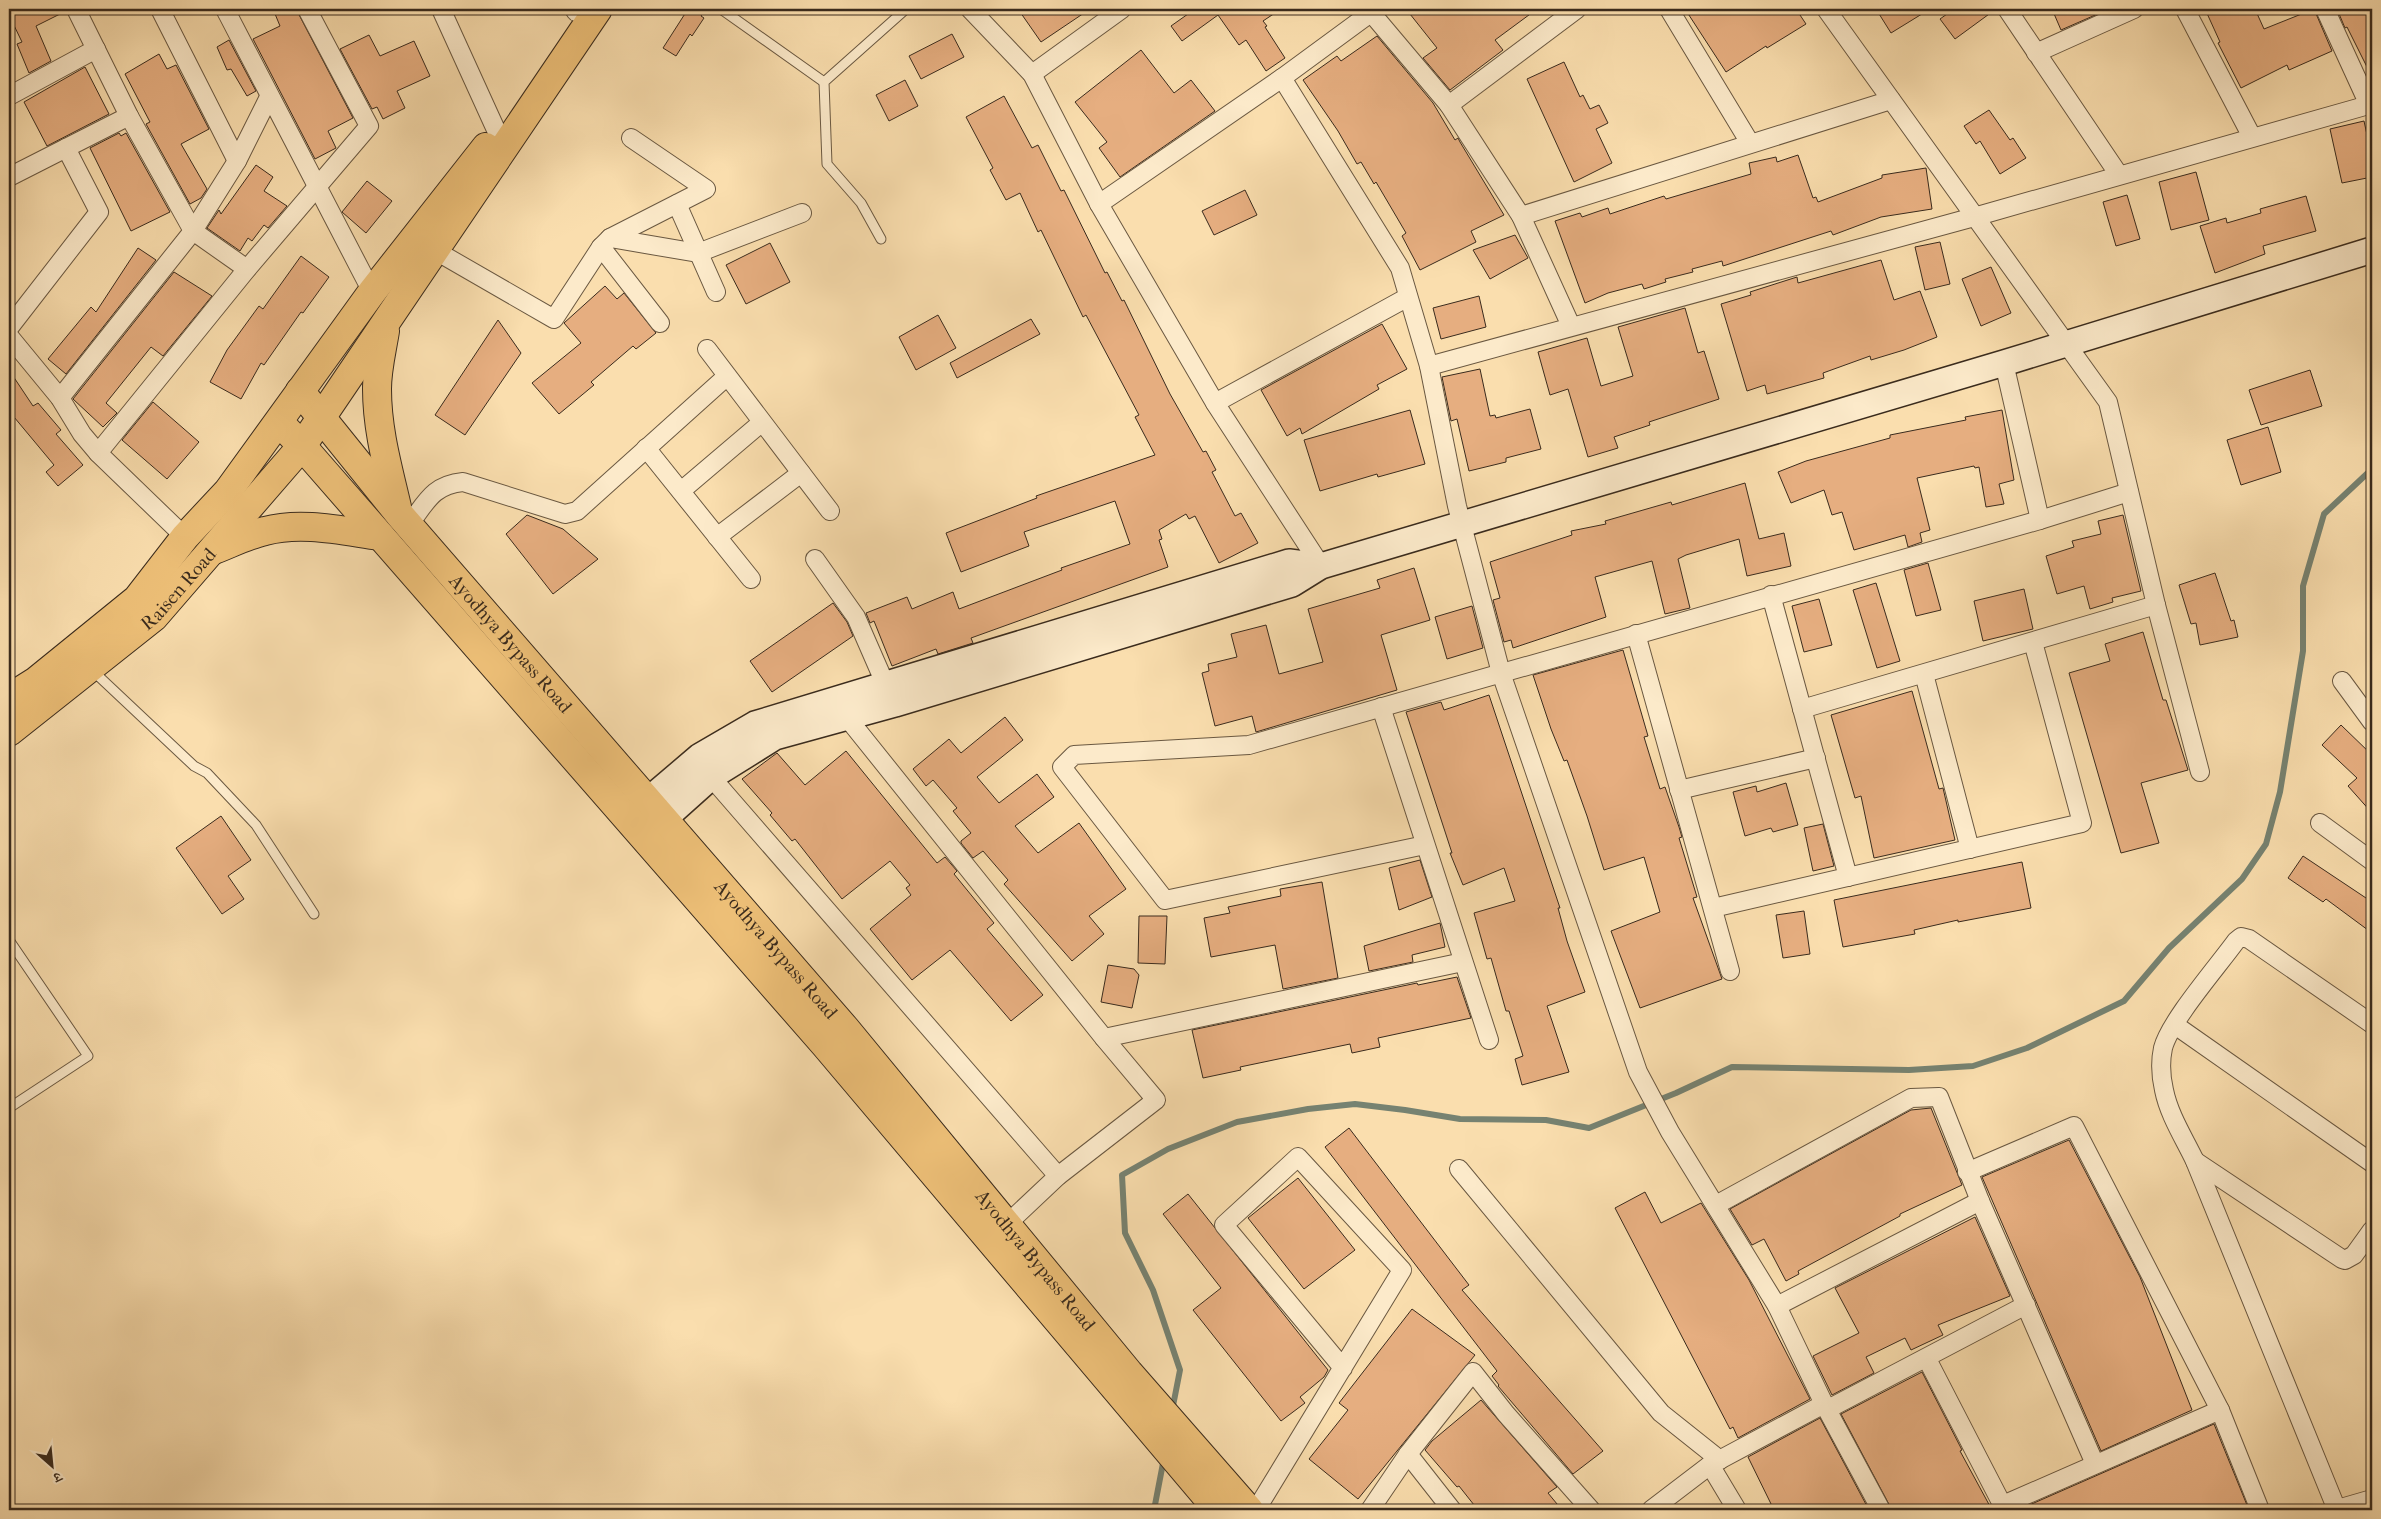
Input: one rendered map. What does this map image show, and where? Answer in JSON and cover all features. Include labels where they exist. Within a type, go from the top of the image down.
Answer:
[{"type":"main road","name":"Raisen Road","points":[[9,698],[36,681],[137,599],[185,537],[228,491],[372,292],[497,132],[582,10]]},
{"type":"main road","name":"Raisen Road","points":[[9,732],[154,617],[302,446],[436,250],[582,10]]},
{"type":"main road","points":[[386,324],[377,379],[378,417],[383,450],[403,520]]},
{"type":"main road","name":"Ayodhya Bypass Road","points":[[300,391],[825,1046],[1123,1383],[1215,1495],[1249,1510]]},
{"type":"main road","name":"Ayodhya Bypass Road","points":[[279,422],[380,536],[646,821],[845,1028],[1006,1224],[1123,1383]]},
{"type":"main road","points":[[211,551],[264,531],[290,526],[317,527],[380,536]]},
{"type":"street","points":[[76,9],[129,116],[193,231],[247,270]]},
{"type":"street","points":[[160,9],[237,161]]},
{"type":"street","points":[[225,9],[269,97],[372,292]]},
{"type":"street","points":[[98,453],[247,270],[369,126],[307,9]]},
{"type":"street","points":[[441,9],[497,132]]},
{"type":"street","points":[[970,9],[1032,74],[1099,204],[1216,403],[1321,566]]},
{"type":"street","points":[[1032,74],[1122,9]]},
{"type":"street","points":[[1448,105],[1577,9]]},
{"type":"street","points":[[1669,9],[1750,144]]},
{"type":"street","points":[[1826,9],[2108,402],[2156,606],[2200,772]]},
{"type":"street","points":[[2007,9],[2119,175]]},
{"type":"street","points":[[2036,53],[2134,9]]},
{"type":"street","points":[[2185,9],[2252,137]]},
{"type":"street","points":[[1429,366],[1974,217],[2371,104],[2325,9]]},
{"type":"street","points":[[1099,204],[1282,78],[1372,10],[1448,105],[1521,216],[1571,326]]},
{"type":"street","points":[[9,96],[96,50]]},
{"type":"street","points":[[1282,78],[1400,268],[1429,366],[1462,525],[1502,673],[1638,1072],[1670,1132],[1777,1306],[1826,1407],[1881,1510]]},
{"type":"street","points":[[60,398],[193,231],[237,161],[269,97]]},
{"type":"street","points":[[1521,216],[1891,100]]},
{"type":"street","points":[[9,177],[129,116]]},
{"type":"street","points":[[436,250],[554,319],[606,242],[706,189],[632,138]]},
{"type":"street","points":[[9,328],[99,212],[66,148]]},
{"type":"street","points":[[677,204],[716,292]]},
{"type":"street","points":[[606,242],[698,253],[802,213]]},
{"type":"street","points":[[606,242],[660,323]]},
{"type":"street","points":[[646,821],[705,767],[841,709],[1292,584],[1321,566],[1462,525],[1681,457],[2004,363],[2372,250]]},
{"type":"street","points":[[1216,403],[1408,297]]},
{"type":"street","points":[[9,336],[60,398],[82,434],[98,453],[185,537]]},
{"type":"street","points":[[707,349],[726,377],[830,511]]},
{"type":"street","points":[[2004,363],[2040,520]]},
{"type":"street","points":[[403,520],[438,489],[447,484],[463,482],[553,511],[565,514],[576,511],[726,377]]},
{"type":"street","points":[[680,491],[761,423]]},
{"type":"street","points":[[646,448],[751,579]]},
{"type":"street","points":[[717,537],[800,473]]},
{"type":"street","points":[[1425,845],[1165,900],[1062,767],[1074,755],[1249,744],[2040,520],[2129,492]]},
{"type":"street","points":[[815,559],[856,617],[890,694]]},
{"type":"street","points":[[1771,595],[1848,877]]},
{"type":"street","points":[[1802,709],[2156,606]]},
{"type":"street","points":[[1636,634],[1730,971]]},
{"type":"street","points":[[1713,908],[2082,823],[2033,642]]},
{"type":"street","points":[[1924,674],[1970,849]]},
{"type":"street","points":[[2342,681],[2372,722]]},
{"type":"street","points":[[1381,707],[1489,1040]]},
{"type":"street","points":[[841,709],[1104,1038],[1156,1100],[1058,1176],[1006,1224]]},
{"type":"street","points":[[1679,790],[1816,758]]},
{"type":"street","points":[[705,767],[1058,1176]]},
{"type":"street","points":[[2320,823],[2372,861]]},
{"type":"street","points":[[2372,1024],[2245,937],[2236,940],[2175,1025],[2163,1048],[2161,1068],[2164,1091],[2174,1119],[2194,1160],[2336,1510],[2372,1499]]},
{"type":"street","points":[[1104,1038],[1463,962]]},
{"type":"street","points":[[2175,1025],[2372,1163]]},
{"type":"street","points":[[1716,1206],[1911,1098],[1939,1097],[1967,1172],[2095,1464]]},
{"type":"street","points":[[1967,1172],[2074,1126],[2220,1410],[2260,1510]]},
{"type":"street","points":[[1256,1510],[1402,1270],[1298,1157],[1224,1225],[1342,1368]]},
{"type":"street","points":[[2194,1160],[2342,1259],[2345,1260],[2354,1255],[2372,1230]]},
{"type":"street","points":[[1458,1169],[1661,1414],[1715,1462],[1737,1510]]},
{"type":"street","points":[[1777,1306],[1980,1201]]},
{"type":"street","points":[[1651,1510],[1715,1462],[1927,1359],[2026,1305]]},
{"type":"street","points":[[1927,1359],[2004,1508],[2095,1464],[2220,1410]]},
{"type":"street","points":[[1370,1510],[1408,1454],[1473,1372],[1506,1414],[1591,1510]]},
{"type":"street","points":[[1408,1454],[1452,1510]]},
{"type":"lane","points":[[721,9],[824,82]]},
{"type":"lane","points":[[824,82],[906,9]]},
{"type":"lane","points":[[824,82],[827,164],[861,203],[881,239]]},
{"type":"lane","points":[[90,669],[194,766],[207,773],[256,824],[314,914]]},
{"type":"lane","points":[[9,940],[88,1056],[9,1108]]},
{"type":"building","points":[[9,9],[65,9],[66,11],[36,26],[51,61],[29,73],[17,44],[22,42],[9,15]]},
{"type":"building","points":[[273,9],[296,9],[353,118],[328,131],[336,148],[315,159],[253,39],[280,26]]},
{"type":"building","points":[[688,9],[706,9],[701,16],[704,18],[692,36],[690,34],[676,56],[663,48]]},
{"type":"building","points":[[1018,9],[1090,9],[1041,42]]},
{"type":"building","points":[[1195,9],[1281,9],[1263,21],[1285,58],[1266,71],[1246,40],[1239,45],[1218,15],[1182,41],[1171,26]]},
{"type":"building","points":[[1406,9],[1537,9],[1495,40],[1503,50],[1450,90],[1423,58],[1437,48]]},
{"type":"building","points":[[1685,9],[1796,9],[1806,24],[1767,48],[1766,46],[1726,72]]},
{"type":"building","points":[[1876,9],[1930,9],[1891,33]]},
{"type":"building","points":[[1954,9],[1996,9],[1955,39],[1940,19]]},
{"type":"building","points":[[2052,9],[2109,9],[2061,30]]},
{"type":"building","points":[[2205,9],[2255,9],[2264,29],[2314,9],[2332,51],[2289,70],[2287,65],[2241,88],[2218,43],[2220,42]]},
{"type":"building","points":[[2337,9],[2372,9],[2372,77],[2347,27],[2345,28]]},
{"type":"building","points":[[952,34],[964,57],[921,79],[909,56]]},
{"type":"building","points":[[369,35],[380,56],[414,41],[430,76],[397,91],[405,108],[383,119],[377,107],[372,109],[340,49]]},
{"type":"building","points":[[1377,36],[1433,103],[1455,140],[1458,138],[1504,215],[1471,231],[1476,242],[1420,270],[1402,236],[1406,233],[1376,182],[1374,184],[1361,162],[1357,164],[1338,131],[1303,80],[1337,56],[1341,61]]},
{"type":"building","points":[[229,40],[256,91],[247,96],[231,69],[227,70],[217,47]]},
{"type":"building","points":[[1141,50],[1174,93],[1191,80],[1215,111],[1120,177],[1099,148],[1107,142],[1075,102]]},
{"type":"building","points":[[159,54],[167,69],[176,65],[209,129],[181,144],[207,189],[201,198],[190,204],[146,124],[150,122],[125,74]]},
{"type":"building","points":[[1564,62],[1580,97],[1583,95],[1590,109],[1599,105],[1608,123],[1596,129],[1612,163],[1574,182],[1527,79]]},
{"type":"building","points":[[85,67],[109,114],[47,146],[24,102]]},
{"type":"building","points":[[905,80],[918,106],[889,121],[876,95]]},
{"type":"building","points":[[1004,96],[1032,148],[1038,145],[1061,191],[1064,190],[1105,273],[1107,272],[1122,301],[1124,300],[1170,394],[1203,452],[1206,451],[1216,470],[1212,472],[1235,516],[1241,513],[1258,543],[1219,563],[1195,516],[1189,519],[1186,514],[1159,530],[1162,539],[1159,540],[1168,567],[971,638],[973,643],[938,654],[936,649],[892,666],[874,621],[870,623],[866,613],[907,597],[912,609],[953,592],[959,609],[1062,570],[1061,568],[1130,544],[1115,501],[1024,532],[1029,546],[961,572],[946,533],[1037,498],[1036,496],[1155,455],[1135,417],[1139,415],[1086,315],[1083,317],[1041,230],[1038,232],[1020,193],[1006,200],[990,170],[993,168],[966,117]]},
{"type":"building","points":[[1989,110],[2010,140],[2013,138],[2026,158],[2000,174],[1980,141],[1976,144],[1964,126]]},
{"type":"building","points":[[2364,121],[2372,158],[2372,177],[2342,183],[2330,129]]},
{"type":"building","points":[[119,133],[121,136],[126,133],[170,212],[131,231],[90,148]]},
{"type":"building","points":[[1798,155],[1813,198],[1816,197],[1818,202],[1882,178],[1882,175],[1926,168],[1932,209],[1881,217],[1833,235],[1831,231],[1723,266],[1722,261],[1692,269],[1693,272],[1665,279],[1666,282],[1644,289],[1642,284],[1608,293],[1585,303],[1555,221],[1580,213],[1582,217],[1608,208],[1610,214],[1664,196],[1666,199],[1751,174],[1749,163],[1776,157],[1777,162]]},
{"type":"building","points":[[256,165],[273,177],[264,191],[287,206],[268,228],[264,225],[252,241],[248,238],[240,251],[207,228],[219,210],[221,214]]},
{"type":"building","points":[[2196,172],[2209,220],[2171,230],[2159,182]]},
{"type":"building","points":[[367,181],[392,201],[366,233],[342,212]]},
{"type":"building","points":[[1245,190],[1257,215],[1214,235],[1202,211]]},
{"type":"building","points":[[2127,195],[2140,239],[2116,246],[2103,202]]},
{"type":"building","points":[[2306,196],[2316,231],[2263,246],[2265,254],[2215,273],[2200,226],[2226,218],[2227,223],[2261,213],[2260,209]]},
{"type":"building","points":[[1515,235],[1528,258],[1490,279],[1473,250]]},
{"type":"building","points":[[1940,242],[1950,284],[1925,290],[1915,247]]},
{"type":"building","points":[[770,243],[790,282],[746,304],[726,265]]},
{"type":"building","points":[[138,248],[156,260],[66,374],[48,359],[91,307],[96,312]]},
{"type":"building","points":[[301,256],[329,277],[303,313],[301,312],[264,365],[261,363],[241,399],[210,382],[227,350],[259,306],[263,309]]},
{"type":"building","points":[[1881,260],[1894,300],[1920,291],[1937,337],[1904,350],[1871,360],[1870,356],[1823,373],[1824,378],[1767,394],[1765,385],[1747,391],[1721,304],[1751,295],[1750,292],[1797,277],[1798,283]]},
{"type":"building","points":[[1991,267],[2011,313],[1981,326],[1962,279]]},
{"type":"building","points":[[174,272],[212,296],[163,356],[151,347],[106,403],[117,413],[103,427],[73,399]]},
{"type":"building","points":[[605,286],[617,299],[624,293],[656,333],[636,349],[633,346],[591,382],[594,385],[559,414],[532,383],[581,343],[564,323]]},
{"type":"building","points":[[1479,296],[1486,327],[1441,339],[1433,308]]},
{"type":"building","points":[[1685,308],[1698,353],[1704,351],[1719,399],[1649,422],[1650,425],[1614,437],[1618,448],[1588,457],[1568,389],[1550,395],[1538,352],[1587,338],[1601,386],[1633,376],[1618,327]]},
{"type":"building","points":[[938,315],[956,348],[916,370],[899,337]]},
{"type":"building","points":[[1031,319],[1040,334],[957,378],[950,363]]},
{"type":"building","points":[[498,320],[521,353],[465,435],[435,415]]},
{"type":"building","points":[[1382,324],[1407,369],[1377,385],[1379,389],[1302,434],[1300,428],[1287,436],[1261,390]]},
{"type":"building","points":[[1480,369],[1490,416],[1495,415],[1496,418],[1530,409],[1541,449],[1506,458],[1506,462],[1469,471],[1457,419],[1451,421],[1442,377]]},
{"type":"building","points":[[9,370],[33,406],[38,403],[61,430],[56,434],[83,465],[58,486],[46,472],[54,465],[9,411]]},
{"type":"building","points":[[2310,370],[2322,406],[2261,425],[2249,390]]},
{"type":"building","points":[[153,402],[199,442],[167,479],[122,440]]},
{"type":"building","points":[[1410,410],[1425,464],[1378,477],[1377,474],[1320,491],[1304,440]]},
{"type":"building","points":[[2002,410],[2014,480],[1999,484],[2004,504],[1986,507],[1979,467],[1975,468],[1974,466],[1917,478],[1930,530],[1920,533],[1922,542],[1908,547],[1905,535],[1854,550],[1842,512],[1832,515],[1824,490],[1791,503],[1778,472],[1806,461],[1890,438],[1890,435],[1966,420],[1965,417]]},
{"type":"building","points":[[2268,427],[2281,472],[2241,485],[2227,440]]},
{"type":"building","points":[[1745,483],[1759,539],[1784,533],[1791,566],[1747,576],[1739,539],[1686,555],[1678,559],[1690,608],[1665,614],[1652,561],[1595,577],[1606,617],[1513,648],[1511,640],[1504,642],[1493,600],[1500,598],[1490,562],[1572,535],[1571,531],[1606,524],[1605,521],[1671,502],[1672,505]]},
{"type":"building","points":[[527,515],[563,529],[598,559],[553,594],[506,534]]},
{"type":"building","points":[[2123,515],[2141,591],[2112,598],[2113,602],[2090,609],[2084,586],[2057,594],[2046,556],[2074,547],[2072,541],[2101,534],[2098,521]]},
{"type":"building","points":[[1928,563],[1941,610],[1916,616],[1904,570]]},
{"type":"building","points":[[1414,568],[1430,620],[1381,635],[1397,690],[1256,732],[1252,716],[1215,726],[1202,673],[1209,671],[1208,664],[1237,657],[1231,634],[1266,625],[1279,674],[1323,662],[1308,609],[1380,588],[1377,580]]},
{"type":"building","points":[[2215,573],[2231,621],[2234,620],[2238,637],[2200,645],[2196,623],[2191,624],[2179,585]]},
{"type":"building","points":[[1876,583],[1900,661],[1877,668],[1853,590]]},
{"type":"building","points":[[2024,589],[2033,629],[1983,641],[1974,601]]},
{"type":"building","points":[[1819,599],[1832,645],[1804,652],[1792,606]]},
{"type":"building","points":[[833,603],[847,622],[853,636],[772,692],[750,661]]},
{"type":"building","points":[[1472,606],[1483,648],[1447,659],[1435,617]]},
{"type":"building","points":[[2143,632],[2163,700],[2166,700],[2188,770],[2141,783],[2159,843],[2121,853],[2069,673],[2110,661],[2105,644]]},
{"type":"building","points":[[1623,650],[1648,736],[1644,737],[1660,789],[1665,787],[1679,827],[1682,837],[1679,838],[1697,897],[1693,898],[1722,979],[1640,1008],[1611,931],[1660,912],[1644,857],[1604,870],[1567,760],[1564,761],[1551,729],[1533,675]]},
{"type":"building","points":[[1912,691],[1939,789],[1943,788],[1955,840],[1874,858],[1861,796],[1855,798],[1831,715]]},
{"type":"building","points":[[1489,695],[1560,908],[1558,908],[1567,941],[1585,992],[1547,1006],[1569,1072],[1522,1085],[1515,1059],[1523,1056],[1509,1011],[1506,1011],[1491,958],[1487,959],[1474,913],[1515,901],[1504,868],[1463,885],[1450,853],[1452,853],[1406,712],[1441,702],[1444,710]]},
{"type":"building","points":[[1005,717],[1023,740],[977,777],[999,803],[1037,774],[1054,797],[1015,826],[1038,853],[1079,823],[1126,889],[1089,916],[1104,934],[1072,961],[1004,884],[1008,880],[983,851],[973,858],[961,843],[971,833],[953,811],[957,808],[933,780],[926,786],[913,769],[949,739],[961,753]]},
{"type":"building","points":[[2341,725],[2372,755],[2372,813],[2348,786],[2357,778],[2322,745]]},
{"type":"building","points":[[846,751],[937,863],[945,857],[957,871],[954,874],[994,923],[987,929],[1043,995],[1011,1021],[950,950],[912,980],[870,929],[911,895],[906,888],[910,885],[890,861],[842,899],[795,839],[792,841],[770,815],[772,813],[742,779],[777,753],[805,785]]},
{"type":"building","points":[[1786,783],[1798,825],[1773,832],[1771,828],[1745,836],[1733,792],[1756,786],[1757,792]]},
{"type":"building","points":[[221,816],[251,860],[228,876],[244,899],[222,914],[176,848]]},
{"type":"building","points":[[1823,824],[1834,866],[1813,871],[1804,828]]},
{"type":"building","points":[[2303,856],[2372,902],[2372,933],[2326,899],[2323,902],[2288,878]]},
{"type":"building","points":[[1420,860],[1432,897],[1399,910],[1389,868]]},
{"type":"building","points":[[2022,862],[2031,908],[1958,922],[1958,920],[1914,930],[1915,934],[1843,947],[1834,900]]},
{"type":"building","points":[[1322,882],[1338,978],[1283,989],[1275,945],[1211,957],[1204,918],[1230,913],[1228,907],[1281,896],[1280,889]]},
{"type":"building","points":[[1804,911],[1810,954],[1783,958],[1776,915]]},
{"type":"building","points":[[1139,916],[1167,916],[1165,964],[1138,963]]},
{"type":"building","points":[[1440,923],[1445,947],[1412,955],[1413,962],[1369,971],[1364,946]]},
{"type":"building","points":[[1108,965],[1134,969],[1139,975],[1132,1008],[1101,1002]]},
{"type":"building","points":[[1457,977],[1471,1018],[1378,1038],[1380,1047],[1352,1053],[1350,1044],[1240,1067],[1241,1070],[1203,1078],[1192,1030],[1417,983],[1418,985]]},
{"type":"building","points":[[1931,1108],[1962,1185],[1900,1214],[1900,1216],[1798,1271],[1799,1274],[1786,1281],[1764,1239],[1752,1245],[1730,1209],[1911,1110]]},
{"type":"building","points":[[1349,1128],[1469,1285],[1462,1290],[1603,1451],[1573,1474],[1498,1386],[1492,1376],[1497,1371],[1325,1147]]},
{"type":"building","points":[[2069,1140],[2140,1277],[2192,1410],[2101,1451],[1982,1177]]},
{"type":"building","points":[[1298,1178],[1355,1250],[1304,1289],[1248,1218]]},
{"type":"building","points":[[1645,1192],[1661,1223],[1701,1203],[1749,1280],[1810,1399],[1738,1438],[1733,1427],[1730,1429],[1615,1208]]},
{"type":"building","points":[[1188,1194],[1328,1370],[1324,1377],[1300,1397],[1305,1403],[1281,1421],[1193,1310],[1221,1288],[1163,1214]]},
{"type":"building","points":[[1975,1217],[2010,1296],[1938,1325],[1943,1335],[1911,1350],[1905,1338],[1866,1357],[1874,1373],[1832,1395],[1813,1356],[1859,1333],[1835,1288]]},
{"type":"building","points":[[1412,1309],[1475,1355],[1358,1499],[1309,1459],[1348,1410],[1339,1403]]},
{"type":"building","points":[[1922,1372],[1962,1450],[1960,1451],[1992,1510],[1892,1510],[1841,1414]]},
{"type":"building","points":[[1481,1400],[1557,1487],[1548,1493],[1562,1510],[1478,1510],[1459,1486],[1457,1487],[1425,1450],[1432,1441]]},
{"type":"building","points":[[1820,1418],[1869,1510],[1774,1510],[1748,1457]]},
{"type":"building","points":[[2214,1424],[2249,1510],[2018,1510]]},
{"type":"waterway","points":[[1172,1411],[1180,1370],[1153,1290],[1125,1233],[1122,1175],[1168,1149],[1237,1122],[1308,1109],[1355,1104],[1460,1119],[1546,1120],[1589,1128],[1676,1093],[1732,1067],[1909,1070],[1973,1066],[2027,1048],[2124,1001],[2169,948],[2242,879],[2266,844],[2280,792],[2303,651],[2303,586],[2324,514],[2372,469]]},
{"type":"waterway","points":[[1154,1510],[1164,1458]]}]
